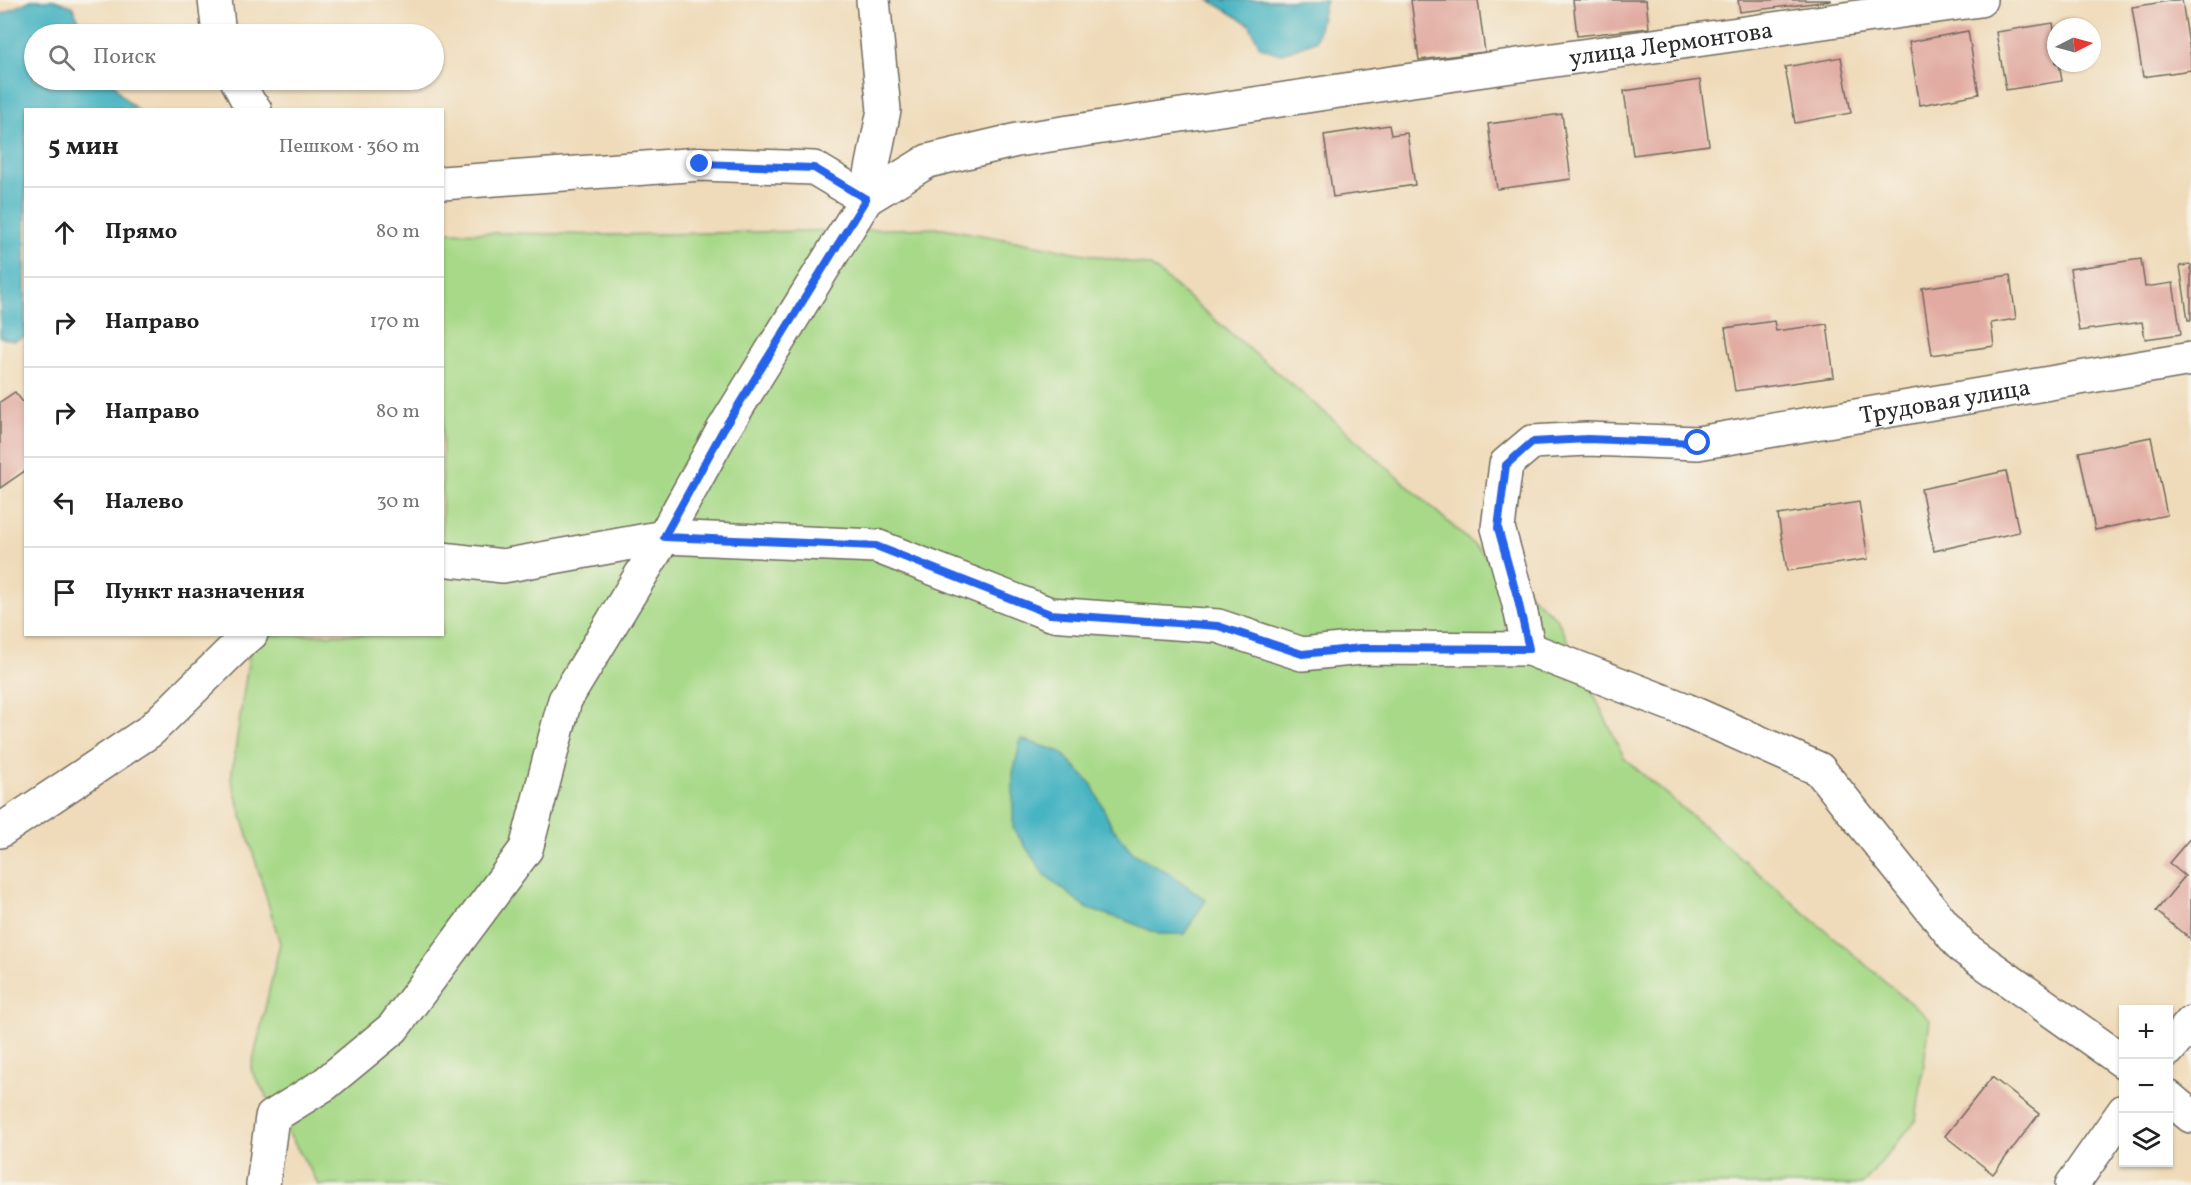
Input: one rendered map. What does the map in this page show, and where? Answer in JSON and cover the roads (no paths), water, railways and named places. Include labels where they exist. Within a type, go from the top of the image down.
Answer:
[{"type":"street","points":[[215,0],[218,24]]},
{"type":"street","points":[[262,1185],[272,1117],[325,1084],[393,1028],[526,849],[565,700],[664,537],[723,430],[866,199],[884,110],[873,0]]},
{"type":"street","name":"улица Лермонтова","points":[[866,199],[928,161],[1017,140],[1398,82],[1980,0]]},
{"type":"street","points":[[242,90],[253,108]]},
{"type":"street","points":[[444,183],[700,164],[814,168],[866,199]]},
{"type":"street","name":"Трудовая улица","points":[[1529,649],[1498,528],[1506,465],[1532,442],[1587,439],[1698,443],[2191,358]]},
{"type":"street","points":[[444,559],[503,566],[664,537],[876,546],[1050,614],[1218,626],[1302,654],[1361,648],[1529,649],[1686,710],[1819,769],[1961,946],[2120,1059]]},
{"type":"street","points":[[0,831],[150,731],[248,636]]},
{"type":"street","points":[[2173,1045],[2191,1023]]},
{"type":"street","points":[[2173,1100],[2191,1116]]},
{"type":"street","points":[[2072,1185],[2123,1113]]},
{"type":"water","points":[[31,0],[54,0],[72,6],[81,24],[24,24],[24,90],[118,90],[135,108],[24,108],[24,337],[13,341],[0,337],[0,15]]},
{"type":"water","points":[[1209,0],[1326,0],[1316,41],[1280,54],[1260,47],[1249,24]]},
{"type":"water","points":[[1021,739],[1061,752],[1092,785],[1112,827],[1133,853],[1169,873],[1206,900],[1184,934],[1159,934],[1125,920],[1088,909],[1044,874],[1013,828],[1013,773]]}]
